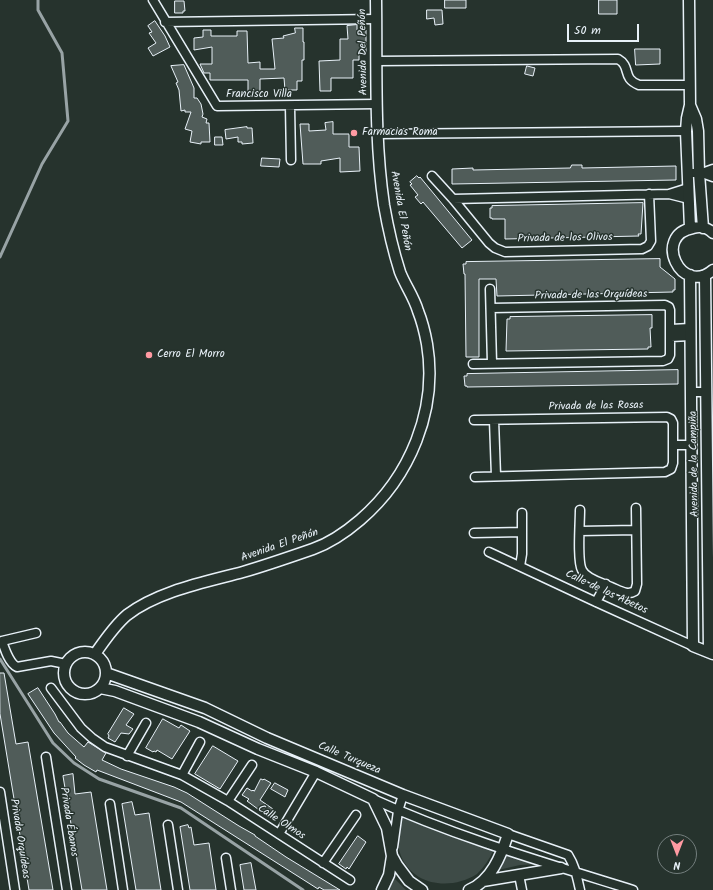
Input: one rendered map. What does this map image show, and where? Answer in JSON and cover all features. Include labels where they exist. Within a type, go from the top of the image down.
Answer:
[{"type":"street","name":"Francisco Villa","points":[[153,0],[217,106],[377,104]]},
{"type":"street","name":"Avenida Del Peñón","points":[[376,0],[377,104]]},
{"type":"street","points":[[689,0],[690,105],[686,131],[690,228]]},
{"type":"street","points":[[165,22],[376,19]]},
{"type":"street","points":[[377,61],[618,59],[626,66],[628,78],[632,83],[639,85],[690,85]]},
{"type":"street","name":"Avenida El Peñón","points":[[95,654],[117,624],[130,613],[152,600],[177,591],[261,567],[317,548],[348,530],[368,512],[390,488],[408,461],[420,430],[427,402],[430,374],[426,343],[418,310],[401,273],[390,240],[383,197],[377,134],[377,104]]},
{"type":"street","points":[[690,105],[696,119],[699,148],[707,174],[703,228]]},
{"type":"street","points":[[290,106],[291,160]]},
{"type":"street","points":[[377,134],[686,131]]},
{"type":"street","points":[[687,148],[699,148]]},
{"type":"street","points":[[688,173],[707,174]]},
{"type":"street","name":"Privada de los Olivos","points":[[432,176],[489,243],[495,248],[505,252],[642,249],[648,246],[650,241],[649,194]]},
{"type":"street","points":[[669,194],[688,188]]},
{"type":"street","points":[[453,199],[669,194],[689,199]]},
{"type":"street","points":[[709,272],[697,276],[684,272],[676,263],[673,252],[674,245],[679,235],[690,228],[703,228],[713,233]]},
{"type":"street","name":"Avenida de la Campiña","points":[[709,272],[706,392],[710,450],[711,653]]},
{"type":"street","name":"Avenida de la Campiña","points":[[690,275],[693,646]]},
{"type":"street","points":[[490,289],[492,363]]},
{"type":"street","name":"Privada de las Orquídeas","points":[[473,364],[663,361],[668,359],[670,355],[670,310],[669,307],[665,305],[490,308]]},
{"type":"street","points":[[671,333],[690,332]]},
{"type":"street","points":[[691,392],[706,392]]},
{"type":"street","name":"Privada de las Rosas","points":[[474,420],[667,417],[671,419],[673,423],[673,463],[671,469],[665,472],[475,477]]},
{"type":"street","points":[[494,420],[496,476]]},
{"type":"street","points":[[673,445],[691,445]]},
{"type":"street","points":[[580,510],[580,562],[582,571],[588,576],[606,584],[627,593],[632,593],[635,591],[637,584],[636,508]]},
{"type":"street","points":[[520,566],[522,554],[522,513]]},
{"type":"street","points":[[580,531],[636,530]]},
{"type":"street","points":[[474,533],[522,532]]},
{"type":"street","name":"Calle de los Abetos","points":[[489,552],[596,602],[711,653]]},
{"type":"street","points":[[596,602],[606,584]]},
{"type":"street","points":[[36,633],[2,641],[5,650],[14,665],[17,667],[51,661],[66,664]]},
{"type":"street","points":[[88,652],[95,654],[103,662],[106,672],[105,679],[100,688],[95,692],[86,694],[73,690],[66,683],[64,676],[66,664],[72,656],[78,653],[88,652]]},
{"type":"street","name":"Calle Turqueza","points":[[106,672],[171,694],[205,708],[267,738],[403,795],[568,856],[576,872],[580,890]]},
{"type":"street","name":"Calle Olmos","points":[[51,688],[81,728],[105,747],[182,775],[228,801],[350,880]]},
{"type":"street","points":[[100,688],[115,691],[199,722],[258,749],[316,772],[398,811],[503,849],[633,890]]},
{"type":"street","points":[[127,756],[146,723]]},
{"type":"street","points":[[182,775],[200,742]]},
{"type":"street","name":"Privada Ébanos","points":[[46,757],[67,890]]},
{"type":"street","points":[[228,801],[252,765]]},
{"type":"street","points":[[279,834],[316,772]]},
{"type":"street","name":"Privada Orquídeas","points":[[0,792],[15,890]]},
{"type":"street","points":[[382,890],[388,875],[398,811],[403,795]]},
{"type":"street","points":[[373,800],[387,828],[392,856],[403,875],[422,890]]},
{"type":"street","points":[[110,804],[123,890]]},
{"type":"street","points":[[323,863],[356,815]]},
{"type":"street","points":[[168,825],[178,890]]},
{"type":"street","points":[[483,882],[492,871],[503,849],[508,834]]},
{"type":"street","points":[[226,858],[231,890]]},
{"type":"street","points":[[469,890],[483,882],[561,868]]},
{"type":"street","points":[[520,875],[522,890]]},
{"type":"shaded area","points":[[402,817],[493,851],[480,871],[467,879],[445,884],[424,880],[407,866],[401,856],[397,836]]},
{"type":"shaded area","points":[[506,855],[539,864],[520,865],[498,870]]},
{"type":"shaded area","points":[[393,877],[406,890],[387,890]]},
{"type":"building","points":[[445,0],[466,0],[466,8],[445,8]]},
{"type":"building","points":[[599,0],[617,0],[617,14],[599,14]]},
{"type":"building","points":[[175,1],[184,1],[185,11],[183,11],[183,13],[175,13]]},
{"type":"building","points":[[427,10],[442,10],[443,24],[435,25],[434,18],[427,19]]},
{"type":"building","points":[[155,21],[170,47],[153,56],[148,48],[156,43],[149,33],[152,32],[148,26]]},
{"type":"building","points":[[357,25],[357,30],[366,30],[366,54],[359,54],[359,60],[353,60],[353,78],[331,78],[331,91],[320,91],[319,61],[340,60],[340,39],[348,39],[347,26]]},
{"type":"building","points":[[295,28],[303,28],[304,42],[302,81],[297,81],[297,90],[285,90],[284,78],[260,79],[260,93],[248,93],[248,80],[210,80],[210,73],[204,73],[200,64],[212,64],[212,47],[194,50],[194,38],[203,37],[203,30],[211,30],[211,36],[237,36],[237,31],[247,31],[248,63],[260,62],[260,69],[275,69],[272,39],[284,38],[283,36],[295,33]]},
{"type":"building","points":[[635,49],[660,49],[660,64],[636,65]]},
{"type":"building","points":[[184,65],[194,88],[194,98],[197,98],[201,104],[203,114],[202,117],[207,119],[206,123],[209,123],[210,142],[201,142],[201,144],[190,142],[192,131],[185,129],[191,112],[185,112],[185,110],[181,111],[179,90],[176,83],[178,82],[171,66]]},
{"type":"building","points":[[527,66],[535,68],[533,76],[525,74]]},
{"type":"building","points":[[333,122],[333,134],[349,134],[349,147],[359,147],[360,171],[340,172],[340,158],[321,161],[321,164],[303,164],[300,124],[309,124],[309,131],[326,130],[325,123]]},
{"type":"building","points":[[247,127],[252,128],[253,143],[242,144],[242,142],[238,142],[238,137],[226,139],[225,130]]},
{"type":"building","points":[[215,137],[222,137],[223,145],[215,145]]},
{"type":"building","points":[[262,158],[280,159],[279,167],[261,166]]},
{"type":"building","points":[[572,165],[582,165],[582,168],[676,166],[676,180],[452,184],[452,169],[570,168]]},
{"type":"building","points":[[417,176],[419,178],[420,177],[472,240],[462,248],[423,202],[421,204],[415,197],[418,195],[410,185],[412,184],[410,182]]},
{"type":"building","points":[[643,203],[641,234],[638,234],[639,236],[505,239],[505,219],[490,218],[490,208],[492,208],[492,206]]},
{"type":"building","points":[[660,259],[660,267],[675,279],[675,290],[673,290],[673,292],[497,296],[496,279],[479,279],[479,357],[466,357],[465,274],[463,264],[466,264],[466,262]]},
{"type":"building","points":[[652,315],[652,328],[650,328],[651,347],[648,347],[648,349],[506,351],[507,319],[510,319],[510,317]]},
{"type":"building","points":[[678,370],[678,384],[467,387],[465,386],[464,376],[467,376],[467,374]]},
{"type":"building","points":[[0,673],[4,673],[16,744],[28,742],[53,890],[29,890],[0,714]]},
{"type":"building","points":[[38,688],[59,722],[68,733],[84,747],[88,742],[106,753],[102,760],[121,769],[187,793],[340,890],[324,890],[319,887],[318,889],[181,802],[97,770],[96,772],[84,765],[75,758],[76,757],[54,733],[28,694]]},
{"type":"building","points":[[124,708],[134,714],[126,725],[133,729],[129,734],[121,733],[115,742],[108,738],[108,734]]},
{"type":"building","points":[[163,719],[179,728],[181,725],[190,731],[172,759],[157,750],[156,752],[153,752],[146,748]]},
{"type":"building","points":[[213,746],[238,761],[220,789],[195,774]]},
{"type":"building","points":[[73,774],[75,794],[91,792],[107,890],[82,890],[63,776]]},
{"type":"building","points":[[261,779],[271,783],[260,800],[273,809],[272,810],[274,812],[270,818],[247,801],[249,799],[242,795],[247,788],[254,791]]},
{"type":"building","points":[[275,783],[288,790],[285,797],[271,789]]},
{"type":"building","points":[[132,802],[135,815],[149,813],[161,890],[136,890],[122,804]]},
{"type":"building","points":[[188,825],[189,828],[191,827],[194,845],[209,843],[216,890],[190,890],[180,827]]},
{"type":"building","points":[[358,836],[366,842],[349,869],[347,867],[346,869],[339,864]]},
{"type":"building","points":[[251,863],[256,890],[244,890],[240,865]]},
{"type":"waterway","points":[[0,257],[42,164],[68,121],[62,53],[38,10],[38,0]]},
{"type":"waterway","points":[[0,659],[53,743],[74,763],[99,779],[181,808],[303,890]]},
{"type":"place","name":"Farmacias Roma","points":[[354,133]]},
{"type":"place","name":"Cerro El Morro","points":[[149,355]]}]
